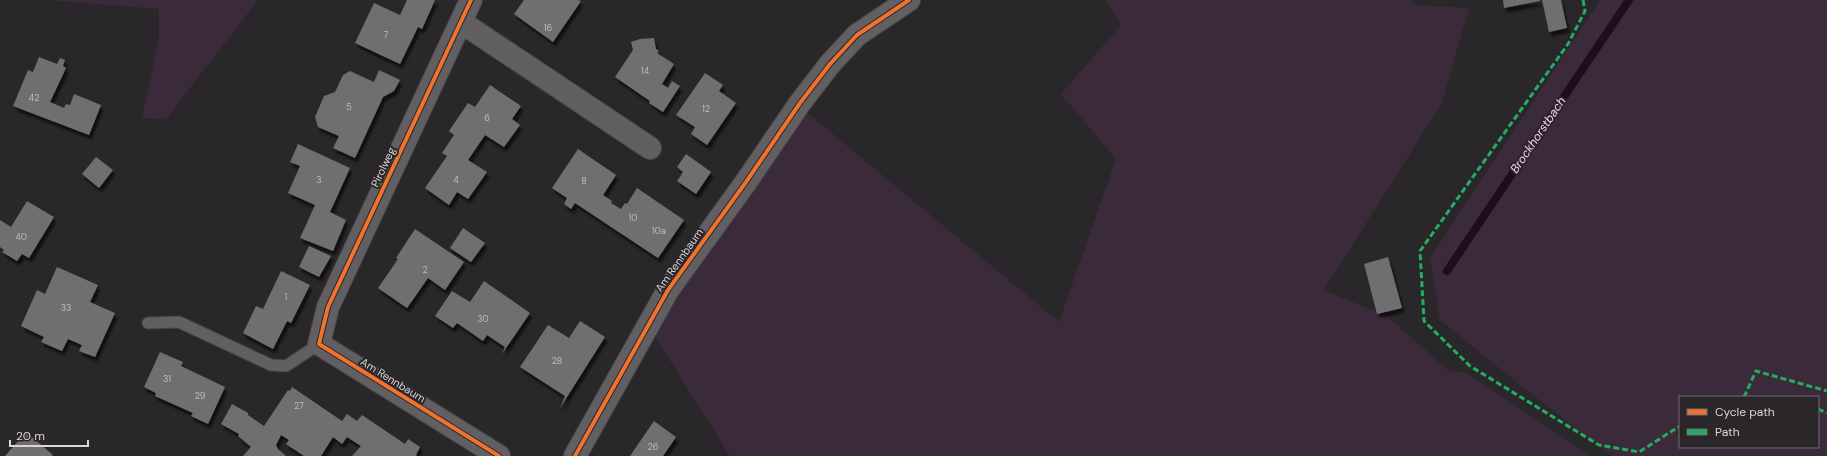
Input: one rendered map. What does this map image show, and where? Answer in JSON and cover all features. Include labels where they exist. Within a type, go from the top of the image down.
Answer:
[{"type":"street","name":"Pirolweg","points":[[319,344],[328,307],[472,0]]},
{"type":"street","name":"Am Rennbaum","points":[[575,456],[668,290],[746,182],[800,103],[830,64],[857,36],[910,0]]},
{"type":"street","points":[[461,22],[650,148]]},
{"type":"street","name":"Am Rennbaum","points":[[319,344],[499,456]]},
{"type":"lane","points":[[148,323],[179,322],[271,365],[286,366],[319,344]]},
{"type":"shaded area","points":[[49,0],[258,0],[166,119],[142,118],[159,37],[159,9]]},
{"type":"shaded area","points":[[1106,0],[1411,0],[1416,5],[1469,8],[1442,103],[1324,290],[1388,317],[1449,371],[1466,373],[1590,456],[730,456],[652,332],[804,110],[1059,322],[1116,159],[1061,94],[1121,25]]},
{"type":"shaded area","points":[[1600,0],[1827,0],[1827,456],[1612,456],[1525,389],[1440,320],[1430,258]]},
{"type":"building","points":[[407,0],[435,0],[422,29],[418,27],[400,64],[355,43],[374,3],[400,15]]},
{"type":"building","points":[[524,0],[581,1],[553,42],[514,14]]},
{"type":"building","points":[[1503,0],[1540,0],[1540,1],[1504,8]]},
{"type":"building","points":[[1542,0],[1561,0],[1567,28],[1549,32]]},
{"type":"building","points":[[654,38],[656,49],[659,51],[657,53],[674,64],[662,84],[668,88],[672,81],[680,86],[663,112],[649,103],[650,101],[615,77],[633,50],[631,42],[640,39]]},
{"type":"building","points":[[39,57],[57,64],[60,58],[65,60],[63,66],[66,68],[50,102],[64,108],[66,104],[70,105],[74,94],[101,105],[89,135],[13,106],[28,70],[33,72]]},
{"type":"building","points":[[379,70],[400,80],[394,91],[383,97],[355,158],[333,148],[339,136],[318,127],[315,117],[324,96],[335,92],[343,75],[350,71],[374,82]]},
{"type":"building","points":[[705,73],[723,85],[719,91],[736,103],[707,145],[691,134],[695,127],[676,115]]},
{"type":"building","points":[[490,85],[521,106],[512,119],[520,125],[504,147],[485,135],[468,160],[487,172],[468,199],[457,192],[449,205],[425,188],[447,156],[442,153],[454,135],[449,131],[468,103],[475,107]]},
{"type":"building","points":[[298,144],[350,168],[330,212],[346,220],[333,251],[300,238],[315,205],[288,193],[300,166],[290,162]]},
{"type":"building","points":[[578,149],[616,175],[603,195],[612,201],[611,203],[621,209],[625,203],[627,204],[637,188],[684,220],[658,258],[575,203],[571,209],[564,204],[567,198],[552,188]]},
{"type":"building","points":[[686,154],[711,172],[696,194],[677,181],[683,172],[677,167]]},
{"type":"building","points":[[96,157],[113,170],[99,188],[82,174]]},
{"type":"building","points":[[27,201],[54,217],[29,258],[22,254],[17,261],[2,252],[4,250],[0,247],[0,220],[11,227]]},
{"type":"building","points":[[463,228],[485,243],[471,262],[450,248]]},
{"type":"building","points":[[415,229],[464,262],[445,290],[428,278],[407,308],[378,288],[398,259],[396,258]]},
{"type":"building","points":[[309,246],[331,256],[319,277],[299,267]]},
{"type":"building","points":[[1388,257],[1402,308],[1377,314],[1364,264]]},
{"type":"building","points":[[57,267],[98,285],[90,302],[115,313],[95,357],[79,351],[82,345],[68,339],[62,351],[41,342],[44,337],[21,326],[37,290],[45,294]]},
{"type":"building","points":[[281,271],[310,285],[291,323],[287,321],[273,349],[243,333],[256,306],[263,309]]},
{"type":"building","points":[[484,281],[530,313],[502,354],[505,347],[487,335],[483,341],[457,323],[453,328],[435,316],[452,291],[470,302]]},
{"type":"building","points":[[580,321],[605,337],[560,408],[565,396],[520,367],[548,325],[569,338]]},
{"type":"building","points":[[160,352],[183,362],[181,366],[225,387],[208,424],[191,416],[193,413],[155,396],[156,393],[144,387]]},
{"type":"building","points":[[292,387],[342,421],[347,414],[357,421],[362,415],[405,444],[408,439],[420,447],[416,455],[417,456],[352,456],[361,446],[347,437],[342,444],[333,437],[321,456],[304,456],[286,444],[289,440],[281,435],[276,445],[278,449],[286,456],[243,456],[251,447],[238,436],[239,434],[221,424],[232,404],[248,413],[248,415],[264,426],[288,390],[290,391]]},
{"type":"building","points":[[654,421],[676,437],[663,456],[630,456]]},
{"type":"building","points":[[26,432],[53,455],[5,456]]},
{"type":"waterway","name":"Brockhorstbach","points":[[1447,271],[1629,0]]},
{"type":"marked path","points":[[1583,0],[1585,11],[1568,44],[1420,251],[1424,321],[1470,366],[1599,445],[1639,452],[1679,427]]},
{"type":"marked path","points":[[1744,396],[1756,371],[1827,391]]},
{"type":"marked path","points":[[1819,409],[1827,413]]},
{"type":"cycle path","points":[[471,0],[328,307],[319,344],[499,456]]},
{"type":"cycle path","points":[[575,456],[668,290],[746,182],[800,103],[830,64],[857,35],[909,0]]}]
